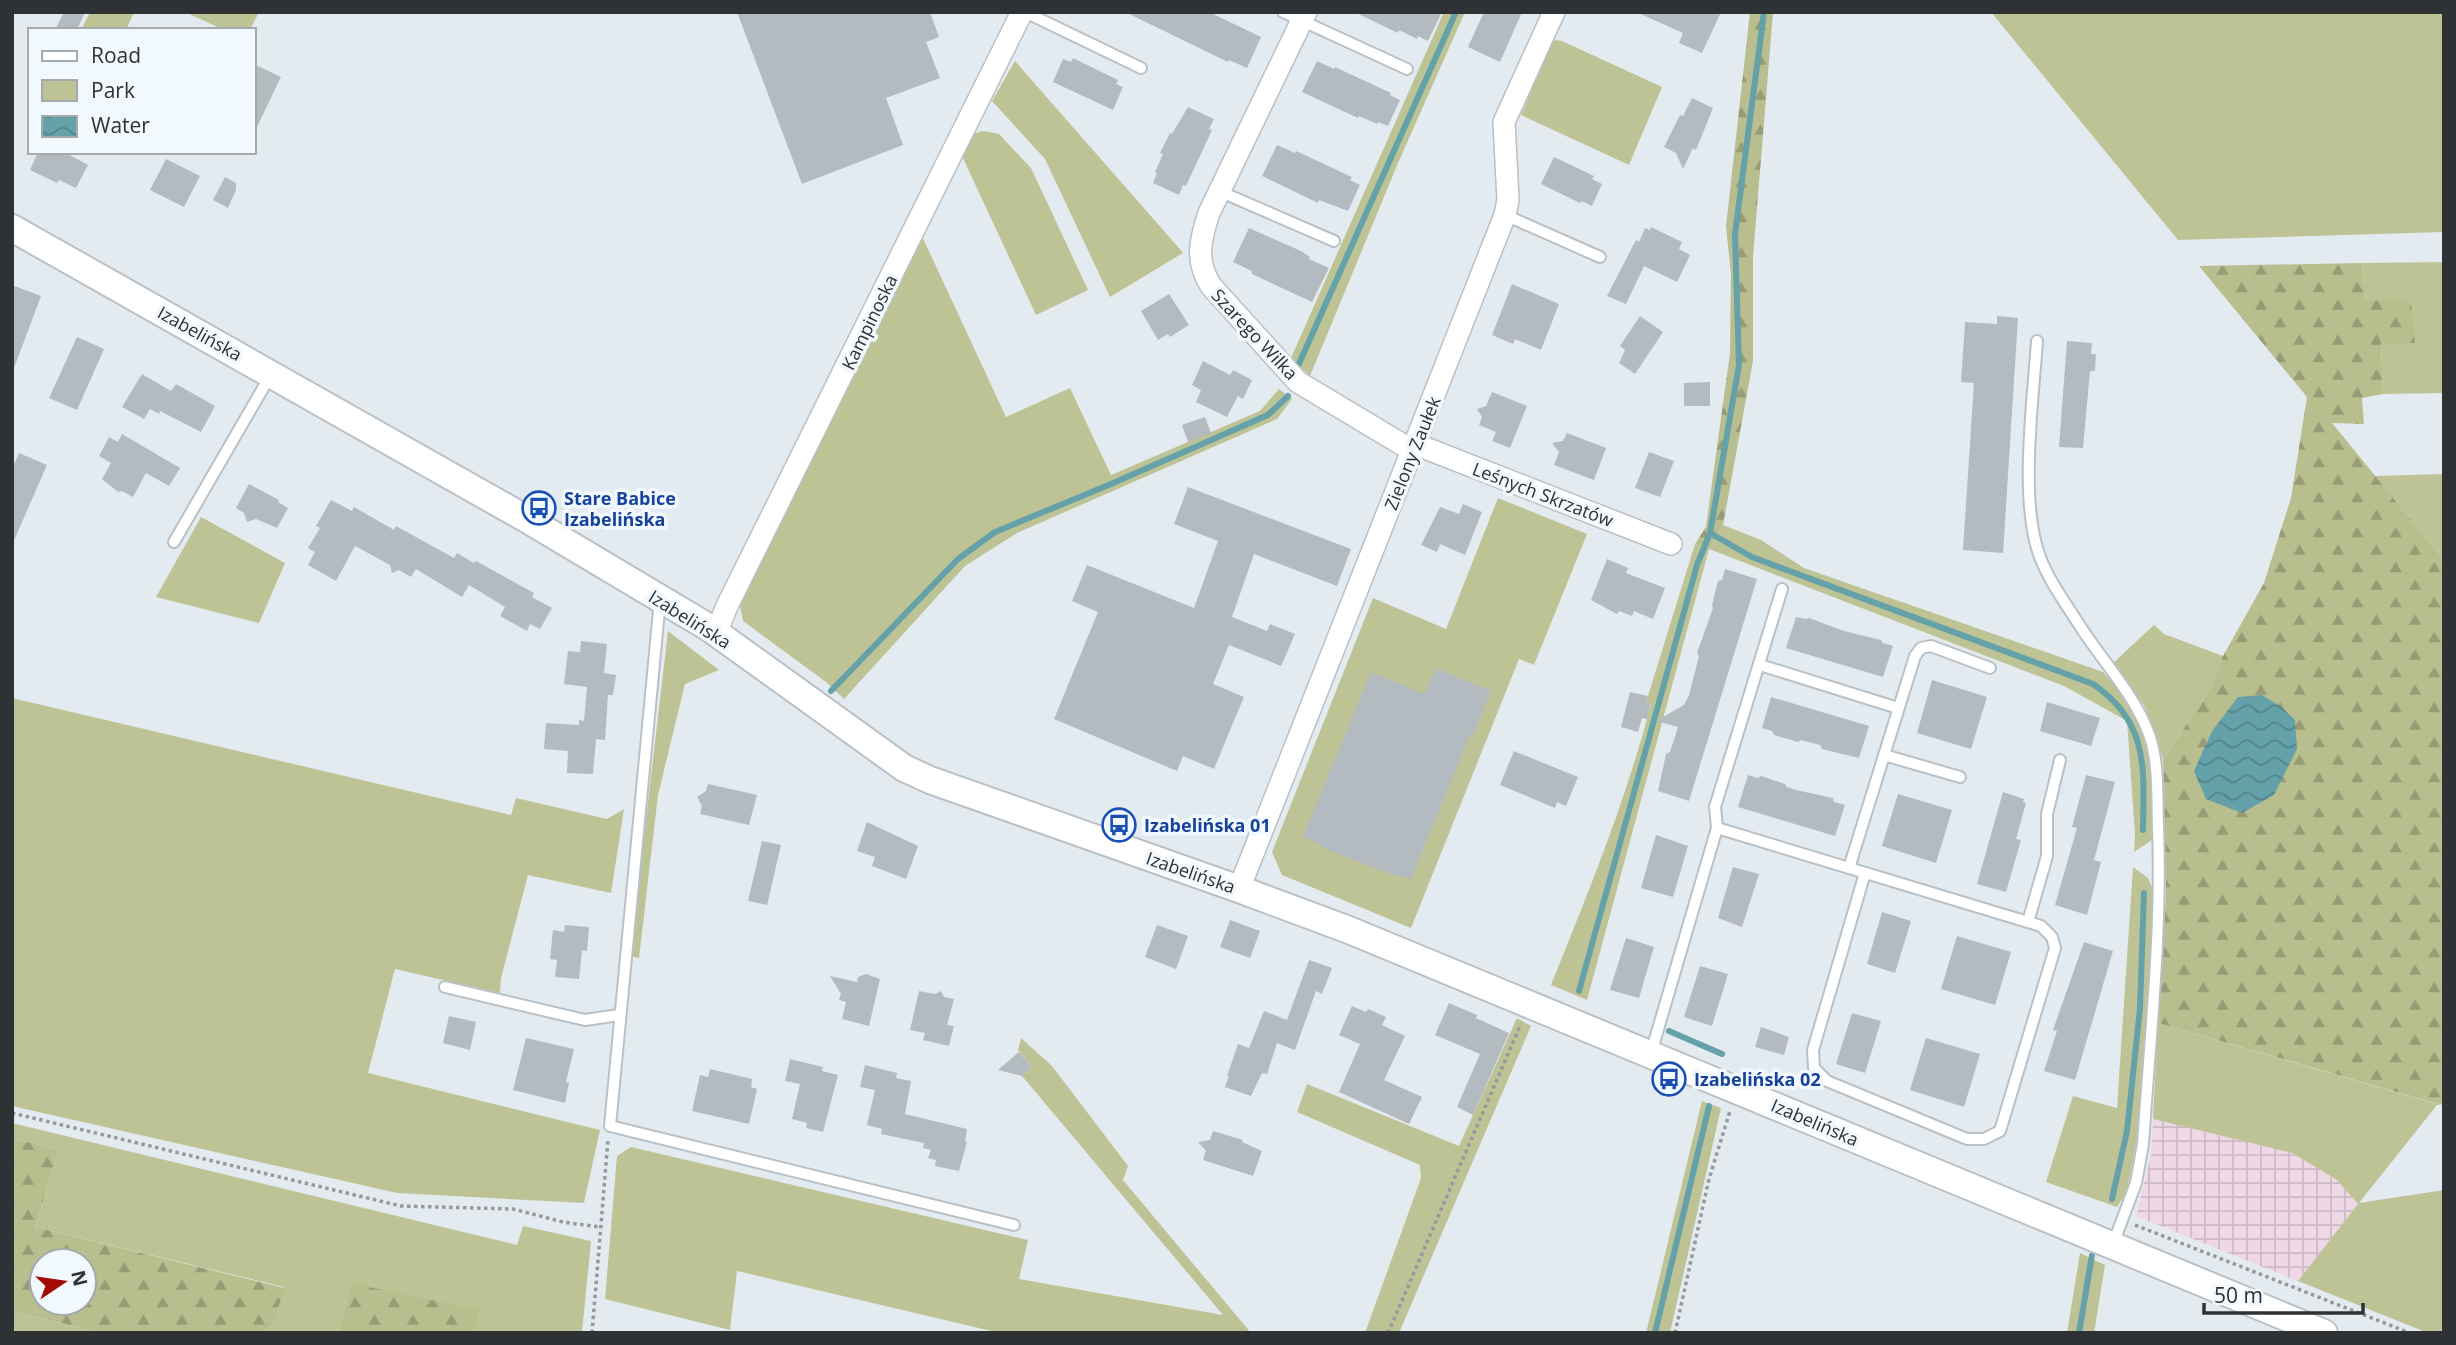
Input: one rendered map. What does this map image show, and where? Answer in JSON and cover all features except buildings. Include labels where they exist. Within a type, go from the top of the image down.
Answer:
[{"type":"street","name":"Kampinoska","points":[[716,633],[727,606],[1023,12]]},
{"type":"street","name":"Zielony Zaułek","points":[[1240,889],[1506,215],[1508,200],[1504,121],[1554,12]]},
{"type":"street","name":"Szarego Wilka","points":[[1297,15],[1209,213],[1199,243],[1199,258],[1204,276],[1211,286],[1298,382],[1414,448]]},
{"type":"street","name":"Izabelińska","points":[[12,228],[518,514],[716,633],[904,768],[942,785],[1349,930],[2324,1333]]},
{"type":"street","name":"Leśnych Skrzatów","points":[[1414,448],[1671,544]]},
{"type":"lane","points":[[1023,12],[1141,68]]},
{"type":"lane","points":[[1297,15],[1407,69]]},
{"type":"lane","points":[[1219,191],[1334,241]]},
{"type":"lane","points":[[1506,215],[1600,257]]},
{"type":"lane","points":[[2037,341],[2030,487],[2032,526],[2040,557],[2086,636],[2141,716],[2151,739],[2156,771],[2160,890],[2143,1144],[2136,1184],[2112,1247]]},
{"type":"lane","points":[[174,542],[271,373]]},
{"type":"lane","points":[[1651,1054],[1717,828],[1715,807],[1782,589]]},
{"type":"lane","points":[[660,600],[610,1126],[1014,1225]]},
{"type":"lane","points":[[1849,868],[1915,656],[1921,648],[1931,646],[1990,668]]},
{"type":"lane","points":[[1760,665],[1898,708]]},
{"type":"lane","points":[[1884,755],[1960,777]]},
{"type":"lane","points":[[2028,922],[2047,856],[2047,814],[2060,760]]},
{"type":"lane","points":[[1717,828],[2041,926],[2049,932],[2055,948],[2000,1131],[1984,1139],[1967,1139],[1827,1081],[1814,1068],[1813,1049],[1865,873]]},
{"type":"lane","points":[[445,987],[584,1020],[619,1015]]},
{"type":"path","points":[[1388,1333],[1529,1005]]},
{"type":"path","points":[[1675,1333],[1709,1180],[1739,1090]]},
{"type":"path","points":[[12,1113],[401,1206],[513,1209],[564,1222],[599,1227]]},
{"type":"path","points":[[592,1333],[599,1227],[610,1126]]},
{"type":"path","points":[[2123,1220],[2410,1333]]},
{"type":"shaded area","points":[[2153,1119],[2292,1153],[2337,1180],[2358,1204],[2298,1281],[2136,1216],[2151,1156]]},
{"type":"green space","points":[[90,12],[134,12],[127,28],[82,28]]},
{"type":"green space","points":[[185,12],[259,12],[251,28],[220,28]]},
{"type":"green space","points":[[1444,12],[1465,12],[1398,163],[1310,376],[1291,358]]},
{"type":"green space","points":[[1750,12],[1773,12],[1753,257],[1753,361],[1723,525],[1709,549],[1695,544],[1706,527],[1730,353],[1731,274],[1726,226]]},
{"type":"green space","points":[[1991,12],[2444,12],[2444,232],[2178,240]]},
{"type":"green space","points":[[1553,40],[1562,41],[1662,87],[1629,165],[1521,115]]},
{"type":"green space","points":[[1015,61],[1183,253],[1110,297],[1045,159],[992,101]]},
{"type":"green space","points":[[984,131],[999,134],[1031,168],[1088,290],[1036,315],[961,154],[971,134]]},
{"type":"green space","points":[[921,234],[1006,417],[1070,388],[1111,475],[1260,411],[1279,389],[1292,399],[1277,419],[1017,533],[965,566],[844,699],[826,682],[743,621],[739,601]]},
{"type":"green space","points":[[2444,262],[2444,393],[2383,394],[2381,343],[2411,301],[2365,301],[2362,263]]},
{"type":"green space","points":[[2362,263],[2365,300],[2411,301],[2415,343],[2381,343],[2383,394],[2362,398],[2364,424],[2332,423],[2444,560],[2444,1096],[2438,1104],[2158,1023],[2166,893],[2163,760],[2210,689],[2223,656],[2264,583],[2291,498],[2307,397],[2199,266]]},
{"type":"green space","points":[[2444,474],[2444,560],[2375,476]]},
{"type":"green space","points":[[1498,498],[1587,534],[1534,665],[1519,659],[1411,928],[1282,875],[1272,852],[1373,598],[1446,629]]},
{"type":"green space","points":[[201,517],[285,563],[259,623],[156,597]]},
{"type":"green space","points":[[1723,525],[1761,540],[1804,568],[2103,672],[2130,708],[2147,750],[2154,794],[2152,840],[2134,852],[2127,721],[2064,686],[1709,549]]},
{"type":"green space","points":[[1695,544],[1709,549],[1587,1000],[1551,985],[1606,846],[1630,776],[1651,704],[1646,702]]},
{"type":"green space","points":[[2154,625],[2164,634],[2223,656],[2210,689],[2163,760],[2144,705],[2112,664]]},
{"type":"green space","points":[[668,631],[719,670],[685,684],[658,795],[639,958],[630,956]]},
{"type":"green space","points":[[12,698],[511,815],[516,798],[607,819],[624,809],[611,893],[528,875],[501,978],[500,993],[395,969],[368,1073],[600,1130],[584,1203],[397,1193],[12,1106]]},
{"type":"green space","points":[[2133,867],[2148,878],[2155,894],[2137,1139],[2127,1191],[2117,1207],[2046,1182],[2073,1096],[2117,1108]]},
{"type":"green space","points":[[1517,1018],[1531,1026],[1399,1333],[1365,1333],[1421,1178],[1420,1165],[1297,1112],[1307,1084],[1459,1146]]},
{"type":"green space","points":[[2158,1023],[2437,1104],[2444,1096],[2444,1104],[2437,1105],[2359,1203],[2444,1190],[2444,1333],[2428,1333],[2298,1281],[2358,1204],[2337,1180],[2292,1153],[2153,1119]]},
{"type":"green space","points":[[1021,1038],[1052,1066],[1128,1166],[1123,1180],[1251,1333],[1000,1333],[737,1271],[730,1330],[605,1299],[617,1156],[631,1147],[1028,1240],[1019,1279],[1223,1315],[1022,1076],[1032,1067],[1018,1050]]},
{"type":"green space","points":[[1702,1101],[1721,1108],[1670,1333],[1646,1333]]},
{"type":"green space","points":[[12,1123],[517,1245],[523,1226],[591,1241],[582,1333],[461,1333],[473,1332],[350,1283],[339,1333],[261,1333],[271,1327],[284,1287],[35,1227],[59,1150],[12,1138]]},
{"type":"green space","points":[[12,1138],[59,1150],[35,1227],[285,1288],[271,1327],[261,1333],[102,1333],[37,1317],[98,1317],[98,1247],[28,1247],[28,1315],[12,1311]]},
{"type":"green space","points":[[2080,1253],[2105,1265],[2094,1333],[2067,1333]]},
{"type":"green space","points":[[350,1283],[479,1310],[473,1332],[339,1333]]},
{"type":"green space","points":[[12,1311],[102,1333],[12,1333]]},
{"type":"water","points":[[2262,695],[2280,706],[2295,720],[2297,749],[2274,795],[2242,813],[2206,799],[2194,771],[2212,731],[2238,697]]},
{"type":"waterway","points":[[1298,366],[1456,12]]},
{"type":"waterway","points":[[1579,991],[1697,565],[1710,533],[1739,365],[1735,234],[1764,12]]},
{"type":"waterway","points":[[831,691],[958,559],[995,532],[1268,415],[1288,396]]},
{"type":"waterway","points":[[1710,533],[1752,557],[2093,684],[2125,714],[2134,731],[2142,767],[2143,830]]},
{"type":"waterway","points":[[2112,1199],[2127,1131],[2140,1008],[2144,893]]},
{"type":"waterway","points":[[1669,1031],[1722,1054]]},
{"type":"waterway","points":[[1655,1333],[1709,1106]]},
{"type":"waterway","points":[[2079,1333],[2092,1255]]},
{"type":"place","name":"Stare Babice Izabelińska","points":[[539,508]]},
{"type":"place","name":"Izabelińska 01","points":[[1119,825]]},
{"type":"place","name":"Izabelińska 02","points":[[1669,1079]]}]
